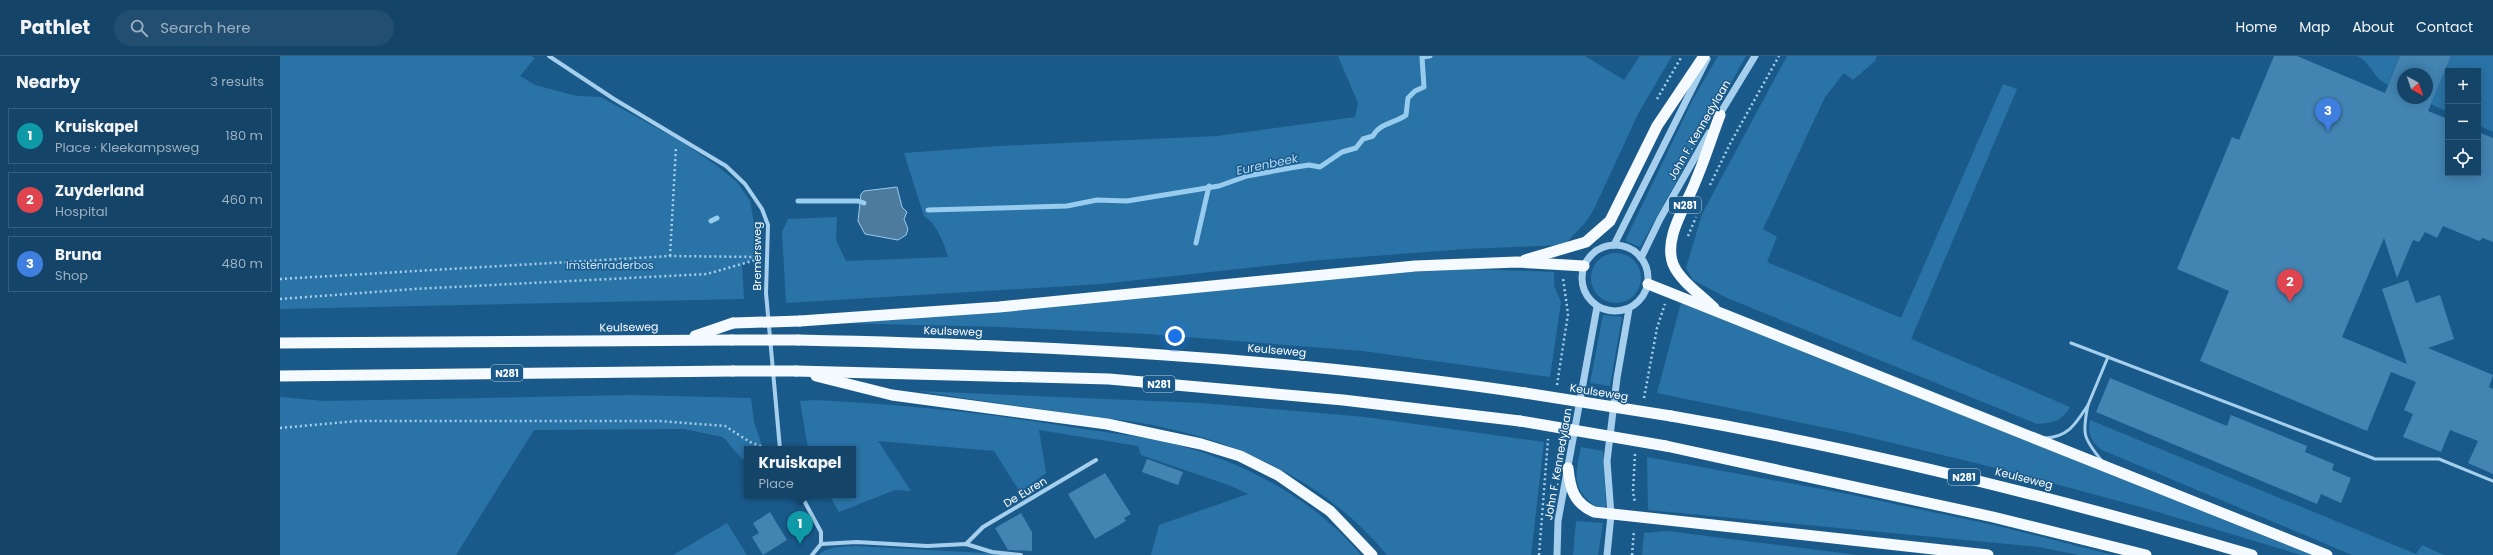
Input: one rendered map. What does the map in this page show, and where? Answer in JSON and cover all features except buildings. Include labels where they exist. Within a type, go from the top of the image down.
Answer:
[{"type":"highway","name":"N281","points":[[1517,262],[1586,242],[1610,221],[1657,126],[1704,56]]},
{"type":"highway","name":"N281","points":[[1719,312],[1684,280],[1676,270],[1671,256],[1675,229],[1696,181],[1720,115]]},
{"type":"highway","name":"N281","points":[[687,339],[733,323],[800,321],[991,307],[1415,266],[1517,262],[1584,266]]},
{"type":"highway","name":"N281","points":[[1648,284],[2040,439],[2327,555]]},
{"type":"highway","name":"Keulseweg","points":[[280,343],[687,339],[798,340],[1044,347],[1251,360],[1346,369],[1525,393],[1671,416],[1839,448],[1984,482],[2085,508],[2252,555]]},
{"type":"highway","name":"N281","points":[[796,371],[892,395],[1107,424],[1201,444],[1240,456],[1278,475],[1330,512],[1372,555]]},
{"type":"highway","name":"N281","points":[[280,376],[796,371],[1109,380],[1343,400],[1520,421],[1666,446],[1993,517],[2146,555]]},
{"type":"highway","points":[[1568,468],[1570,484],[1575,499],[1589,510],[1611,516],[1924,546],[1988,555]]},
{"type":"street","name":"Bremersweg","points":[[549,56],[726,166],[755,196],[767,221],[766,293],[780,446]]},
{"type":"street","name":"John F. Kennedylaan","points":[[1614,245],[1700,77],[1708,56]]},
{"type":"street","name":"John F. Kennedylaan","points":[[1641,258],[1660,219],[1755,56]]},
{"type":"street","points":[[1614,245],[1630,248],[1641,258],[1647,268],[1648,284],[1640,300],[1628,309],[1617,312],[1597,307],[1592,302],[1583,288],[1584,266],[1597,250],[1614,245]]},
{"type":"street","name":"John F. Kennedylaan","points":[[1557,555],[1558,521],[1597,307]]},
{"type":"street","points":[[1607,555],[1611,516],[1607,461],[1616,378],[1628,309]]},
{"type":"street","name":"De Euren","points":[[966,544],[983,527],[1096,460]]},
{"type":"street","points":[[803,498],[822,532],[821,544],[812,555]]},
{"type":"street","points":[[821,544],[857,542],[927,546],[966,544],[992,552],[1021,555]]},
{"type":"lane","points":[[2071,343],[2375,459],[2439,459],[2493,481]]},
{"type":"lane","points":[[2040,439],[2062,436],[2077,422],[2088,405],[2108,357]]},
{"type":"lane","points":[[2088,405],[2083,428],[2088,444],[2106,466]]},
{"type":"path","points":[[1655,102],[1682,56]]},
{"type":"path","points":[[670,256],[677,136]]},
{"type":"path","points":[[280,279],[670,256],[767,257]]},
{"type":"path","points":[[280,299],[414,289],[707,274],[767,257]]},
{"type":"path","points":[[1557,386],[1568,314],[1568,302],[1563,284],[1565,265]]},
{"type":"path","points":[[280,428],[357,421],[659,421],[725,426],[750,442],[760,446]]},
{"type":"path","points":[[1539,555],[1549,433]]},
{"type":"green space","name":"Imstenraderbos","points":[[280,56],[531,56],[535,58],[520,76],[535,85],[577,96],[601,97],[680,141],[716,165],[737,182],[750,201],[757,240],[756,257],[742,265],[744,299],[280,309]]},
{"type":"green space","points":[[1338,56],[1585,56],[1624,80],[1640,56],[1672,56],[1639,112],[1593,211],[1585,223],[1564,245],[1465,249],[1321,260],[1101,284],[786,303],[782,232],[788,219],[837,217],[836,240],[846,261],[948,257],[936,229],[929,219],[924,216],[904,153],[999,146],[1217,136],[1355,117],[1358,103]]},
{"type":"green space","points":[[1718,56],[1746,56],[1640,247],[1625,241],[1693,99]]},
{"type":"green space","points":[[1787,56],[1877,56],[1875,61],[1853,80],[1844,73],[1825,97],[1763,229],[1777,237],[1767,262],[1901,318],[2003,84],[2017,89],[1911,339],[2070,407],[2064,415],[2052,422],[2037,424],[1727,298],[1693,280],[1686,268],[1702,214]]},
{"type":"green space","points":[[2357,56],[2400,56],[2388,85],[2379,78],[2366,62]]},
{"type":"green space","points":[[2451,56],[2493,56],[2493,132],[2481,126],[2481,68],[2446,68]]},
{"type":"green space","points":[[2445,70],[2445,111],[2431,104],[2433,104],[2433,99]]},
{"type":"green space","points":[[1616,253],[1630,257],[1637,264],[1641,278],[1637,292],[1630,299],[1616,303],[1602,299],[1595,292],[1591,278],[1595,264],[1602,257]]},
{"type":"green space","points":[[1475,269],[1554,272],[1554,286],[1561,302],[1550,377],[1363,351],[1148,334],[1001,327],[836,323],[1409,272]]},
{"type":"green space","points":[[1681,303],[2312,555],[2301,555],[2141,507],[1992,467],[1851,433],[1657,393]]},
{"type":"green space","points":[[1603,315],[1622,317],[1610,386],[1590,383]]},
{"type":"green space","points":[[917,391],[1202,403],[1365,417],[1544,442],[1531,555],[1387,555],[1365,531],[1341,509],[1315,490],[1258,458],[1228,446],[1197,436],[1142,423]]},
{"type":"green space","points":[[632,395],[751,398],[754,422],[762,446],[744,446],[744,459],[742,459],[723,437],[684,429],[534,430],[456,555],[280,555],[280,397],[324,401]]},
{"type":"green space","points":[[815,400],[907,406],[968,412],[1133,436],[1203,452],[1253,473],[1278,486],[1323,517],[1343,535],[1361,555],[1151,555],[1159,525],[1248,494],[1231,486],[1141,455],[1138,446],[1039,430],[1046,473],[1020,492],[994,451],[878,441],[911,491],[895,490],[839,512],[831,498],[856,498],[856,446],[808,446],[800,401]]},
{"type":"green space","points":[[2090,420],[2416,554],[2422,545],[2444,555],[2352,555],[2102,450],[2095,444],[2091,437],[2089,429]]},
{"type":"green space","points":[[1581,447],[1603,451],[1606,506],[1604,508],[1597,507],[1592,503],[1579,488],[1577,482],[1577,469]]},
{"type":"green space","points":[[1647,457],[1843,493],[1998,526],[2113,555],[2079,555],[2039,547],[1648,510]]},
{"type":"green space","points":[[1576,521],[1603,523],[1598,555],[1573,555]]},
{"type":"green space","points":[[727,523],[747,555],[673,555]]},
{"type":"green space","points":[[1667,531],[1858,555],[1642,555],[1644,533]]},
{"type":"green space","points":[[854,546],[1022,555],[819,555],[831,548]]},
{"type":"shaded area","points":[[897,187],[902,207],[907,212],[904,219],[908,229],[906,235],[898,240],[865,234],[858,221],[861,194],[864,191]]},
{"type":"waterway","name":"Eurenbeek","points":[[928,210],[1067,206],[1097,200],[1127,201],[1219,186],[1247,176],[1290,168],[1309,165],[1320,167],[1342,152],[1356,148],[1363,139],[1373,136],[1379,128],[1406,115],[1408,98],[1415,91],[1424,87],[1422,57],[1430,56]]},
{"type":"waterway","name":"Eurenbeek","points":[[1196,243],[1209,186]]},
{"type":"waterway","name":"Eurenbeek","points":[[798,201],[858,201],[864,203]]},
{"type":"waterway","name":"Eurenbeek","points":[[711,221],[717,218]]},
{"type":"place","name":"Bruna","points":[[2328,131]]},
{"type":"place","name":"Zuyderland","points":[[2290,302]]},
{"type":"place","name":"Kruiskapel","points":[[800,544]]}]
